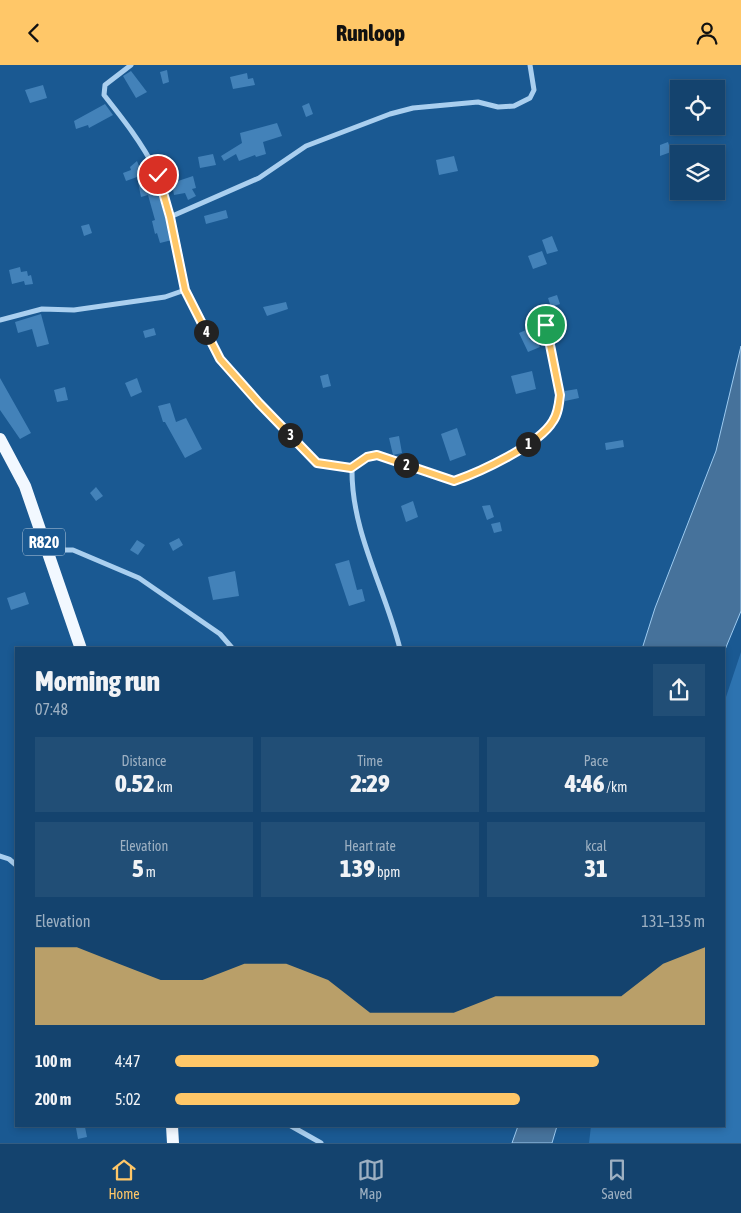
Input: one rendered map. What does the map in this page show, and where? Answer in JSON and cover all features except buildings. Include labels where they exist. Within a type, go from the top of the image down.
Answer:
[{"type":"main road","name":"R820","points":[[0,439],[25,486],[80,647]]},
{"type":"main road","points":[[172,1127],[173,1143]]},
{"type":"street","points":[[131,65],[105,85],[104,95],[133,133],[156,171],[170,217],[185,290],[220,359],[317,463],[352,468],[367,457],[377,455],[455,481],[492,465],[525,447],[553,423],[559,407],[560,395],[546,325]]},
{"type":"street","points":[[170,217],[259,178],[306,146],[390,114],[435,105],[478,102],[508,107],[524,103],[534,89],[530,65]]},
{"type":"street","points":[[0,320],[42,309],[74,310],[165,297],[185,290]]},
{"type":"street","points":[[352,468],[357,517],[364,547],[384,598],[399,647]]},
{"type":"street","points":[[49,557],[64,550],[73,550],[139,578],[220,634],[231,647]]},
{"type":"street","points":[[0,856],[9,859],[15,864]]},
{"type":"street","points":[[292,1127],[321,1143]]},
{"type":"shaded area","points":[[741,346],[741,611],[725,650],[725,647],[643,647],[655,608],[716,451]]},
{"type":"shaded area","points":[[741,652],[741,1143],[589,1143],[591,1127],[725,1127],[725,700]]},
{"type":"shaded area","points":[[518,1127],[557,1127],[552,1143],[512,1143]]},
{"type":"route","points":[[158,175],[170,217],[185,290],[220,359],[259,403],[317,463],[322,465],[351,468],[367,457],[377,455],[454,481],[492,465],[525,447],[553,423],[559,407],[560,395],[546,325]]}]
